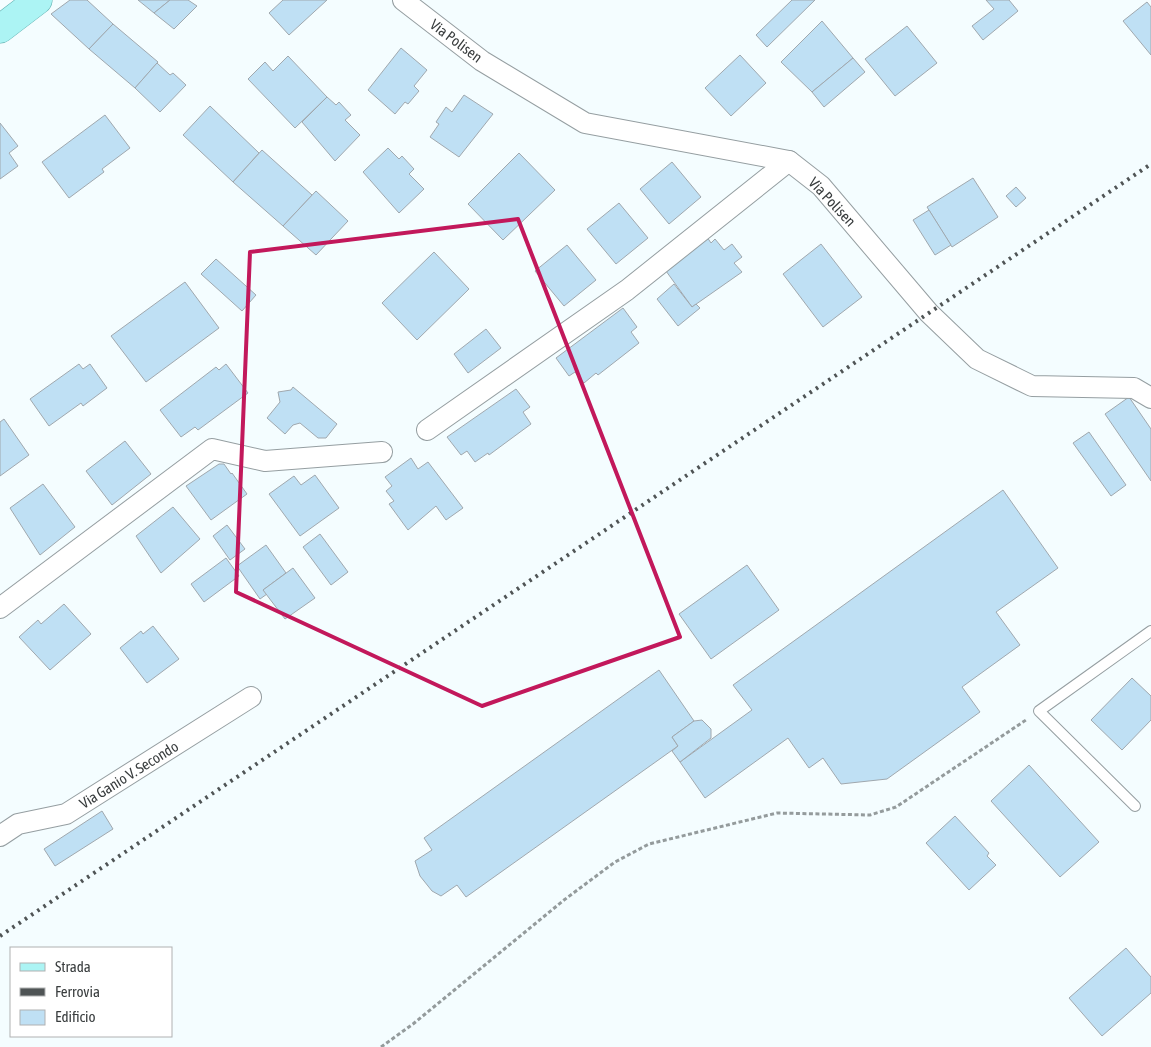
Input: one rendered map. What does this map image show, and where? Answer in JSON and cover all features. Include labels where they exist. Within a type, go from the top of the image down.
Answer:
[{"type":"main road","points":[[0,29],[38,0]]},
{"type":"street","name":"Via Polisen","points":[[403,0],[482,61],[585,123],[790,161],[821,186],[929,313],[976,359],[1032,386],[1134,388],[1151,398]]},
{"type":"street","points":[[427,430],[627,290],[790,161]]},
{"type":"street","points":[[0,608],[212,448],[265,461],[382,452]]},
{"type":"street","name":"Via Ganio V. Secondo","points":[[0,836],[18,824],[66,814],[251,697]]},
{"type":"lane","points":[[1135,806],[1039,712],[1151,631]]},
{"type":"path","points":[[381,1047],[413,1024],[564,900],[615,862],[649,844],[777,813],[870,815],[896,808],[1039,712]]},
{"type":"highlighted area","points":[[518,219],[680,637],[482,706],[236,592],[250,252]]},
{"type":"building","points":[[70,0],[87,0],[113,24],[89,49],[51,14]]},
{"type":"building","points":[[138,0],[170,0],[154,13]]},
{"type":"building","points":[[170,0],[188,0],[197,6],[174,29],[154,13]]},
{"type":"building","points":[[283,0],[327,0],[289,35],[269,13]]},
{"type":"building","points":[[792,0],[815,0],[767,47],[756,35]]},
{"type":"building","points":[[986,0],[1009,0],[1018,11],[983,40],[972,26],[994,9]]},
{"type":"building","points":[[1147,2],[1151,7],[1151,55],[1123,21]]},
{"type":"building","points":[[822,21],[853,58],[812,92],[781,62]]},
{"type":"building","points":[[113,24],[158,62],[135,88],[89,49]]},
{"type":"building","points":[[907,26],[937,63],[895,96],[865,59]]},
{"type":"building","points":[[401,48],[427,70],[414,86],[419,91],[408,104],[405,102],[395,114],[368,90]]},
{"type":"building","points":[[740,55],[766,83],[731,116],[705,88]]},
{"type":"building","points":[[288,56],[327,97],[295,128],[248,79],[265,62],[273,71]]},
{"type":"building","points":[[853,58],[865,72],[824,107],[812,92]]},
{"type":"building","points":[[157,63],[170,75],[173,73],[186,85],[160,112],[135,88]]},
{"type":"building","points":[[464,95],[493,114],[459,157],[430,137],[439,124],[436,122],[446,107],[452,112]]},
{"type":"building","points":[[327,97],[336,105],[339,102],[351,115],[345,120],[360,135],[335,161],[302,122]]},
{"type":"building","points":[[210,106],[259,153],[233,182],[183,135]]},
{"type":"building","points":[[105,115],[130,148],[102,169],[104,172],[69,198],[42,162]]},
{"type":"building","points":[[0,123],[18,146],[9,153],[18,166],[0,179]]},
{"type":"building","points":[[388,148],[399,159],[402,156],[414,169],[409,174],[424,189],[399,213],[363,172]]},
{"type":"building","points":[[262,150],[312,195],[283,226],[233,182]]},
{"type":"building","points":[[519,153],[555,190],[503,240],[468,204]]},
{"type":"building","points":[[672,162],[701,197],[669,224],[640,189]]},
{"type":"building","points":[[973,178],[998,217],[952,247],[927,207]]},
{"type":"building","points":[[1016,187],[1026,198],[1016,207],[1006,196]]},
{"type":"building","points":[[316,191],[348,221],[316,255],[283,226]]},
{"type":"building","points":[[619,203],[648,238],[616,264],[587,229]]},
{"type":"building","points":[[929,210],[951,245],[935,255],[913,220]]},
{"type":"building","points":[[707,237],[711,243],[715,239],[724,250],[732,244],[742,257],[734,263],[742,272],[692,307],[666,271]]},
{"type":"building","points":[[821,244],[862,297],[823,327],[783,274]]},
{"type":"building","points":[[567,245],[596,280],[564,306],[535,271]]},
{"type":"building","points":[[434,252],[469,289],[417,340],[382,303]]},
{"type":"building","points":[[216,259],[256,295],[242,311],[201,274]]},
{"type":"building","points":[[185,282],[219,328],[146,382],[111,336]]},
{"type":"building","points":[[674,284],[692,307],[696,304],[700,308],[678,326],[657,299]]},
{"type":"building","points":[[623,308],[637,327],[631,332],[639,343],[598,375],[596,373],[584,383],[575,372],[569,376],[556,358]]},
{"type":"building","points":[[486,329],[501,348],[468,373],[454,354]]},
{"type":"building","points":[[79,364],[83,369],[90,364],[107,388],[83,406],[81,403],[49,426],[30,399]]},
{"type":"building","points":[[226,364],[248,393],[198,430],[195,427],[181,437],[160,410],[216,367],[219,370]]},
{"type":"building","points":[[293,387],[337,424],[326,438],[318,438],[300,423],[293,425],[285,434],[267,418],[280,402],[278,392],[291,390]]},
{"type":"building","points":[[516,389],[530,407],[523,412],[531,424],[489,455],[488,453],[475,462],[467,451],[461,455],[447,437]]},
{"type":"building","points":[[1129,397],[1151,429],[1151,481],[1105,414]]},
{"type":"building","points":[[4,419],[29,455],[0,476],[0,422]]},
{"type":"building","points":[[1089,432],[1126,485],[1111,496],[1073,443]]},
{"type":"building","points":[[125,441],[151,474],[112,505],[86,471]]},
{"type":"building","points":[[411,458],[418,469],[428,462],[463,508],[446,520],[436,506],[408,530],[389,504],[394,501],[386,491],[392,486],[385,477]]},
{"type":"building","points":[[219,464],[224,464],[247,494],[211,520],[186,486]]},
{"type":"building","points":[[315,475],[339,508],[300,536],[269,494],[294,476],[301,485]]},
{"type":"building","points":[[43,484],[75,527],[40,555],[10,508]]},
{"type":"building","points":[[1003,490],[1058,568],[996,612],[1020,645],[962,687],[980,712],[887,779],[841,784],[823,758],[809,768],[788,738],[705,798],[680,762],[752,710],[733,685]]},
{"type":"building","points":[[173,507],[200,539],[161,573],[136,536]]},
{"type":"building","points":[[227,525],[245,549],[230,560],[213,536]]},
{"type":"building","points":[[320,534],[348,572],[331,585],[303,547]]},
{"type":"building","points":[[266,545],[286,573],[263,590],[267,594],[260,599],[237,566]]},
{"type":"building","points":[[226,558],[239,576],[204,602],[191,584]]},
{"type":"building","points":[[747,565],[779,610],[711,659],[679,614]]},
{"type":"building","points":[[293,568],[315,598],[285,619],[263,590]]},
{"type":"building","points":[[64,604],[91,634],[50,670],[19,637],[38,620],[41,624]]},
{"type":"building","points":[[153,626],[179,659],[147,683],[120,648],[141,631],[143,634]]},
{"type":"building","points":[[659,670],[694,721],[672,737],[678,746],[466,897],[457,885],[441,896],[432,891],[420,876],[415,861],[432,850],[424,838]]},
{"type":"building","points":[[1132,678],[1151,696],[1151,720],[1122,750],[1091,720]]},
{"type":"building","points":[[702,720],[711,729],[711,738],[680,762],[672,751],[678,746],[672,737],[694,721]]},
{"type":"building","points":[[1029,765],[1099,842],[1060,877],[991,801]]},
{"type":"building","points":[[102,811],[113,829],[55,866],[44,849]]},
{"type":"building","points":[[955,816],[989,853],[987,856],[996,865],[969,890],[926,843]]},
{"type":"building","points":[[1126,948],[1151,977],[1151,993],[1102,1036],[1069,998]]},
{"type":"railway","points":[[0,936],[1151,164]]}]
